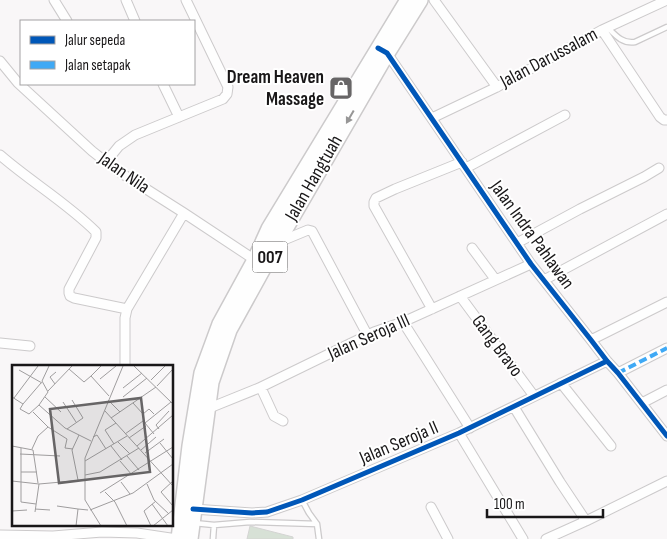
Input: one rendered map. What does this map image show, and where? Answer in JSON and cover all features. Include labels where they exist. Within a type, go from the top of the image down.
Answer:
[{"type":"highway","name":"Jalan Hangtuah","points":[[190,539],[202,373],[220,324],[260,263],[277,244],[408,0]]},
{"type":"highway","name":"Jalan Hangtuah","points":[[178,539],[196,448],[207,409],[211,382],[229,330],[260,263],[269,229],[382,51],[420,0]]},
{"type":"street","points":[[54,0],[67,20]]},
{"type":"street","points":[[126,0],[135,20]]},
{"type":"street","points":[[106,162],[119,146],[134,135],[223,99],[227,94],[228,87],[186,0]]},
{"type":"street","points":[[434,0],[497,86]]},
{"type":"street","name":"Jalan Darussalam","points":[[432,118],[605,29],[667,0]]},
{"type":"street","points":[[605,29],[660,116],[667,120]]},
{"type":"street","name":"Jalan Indra Pahlawan","points":[[382,51],[432,118],[531,264],[667,436]]},
{"type":"street","name":"Jalan Nila","points":[[0,61],[20,85]]},
{"type":"street","name":"Jalan Nila","points":[[20,85],[92,151],[121,174],[260,263]]},
{"type":"street","points":[[163,85],[179,117]]},
{"type":"street","points":[[432,309],[376,211],[374,202],[376,198],[395,189],[464,165],[565,115]]},
{"type":"street","points":[[0,155],[50,193],[96,232],[96,238],[69,289],[70,296],[127,309]]},
{"type":"street","points":[[517,244],[659,168]]},
{"type":"street","points":[[125,365],[125,318],[127,309],[184,213]]},
{"type":"street","points":[[544,280],[667,214]]},
{"type":"street","points":[[277,244],[308,230],[312,231],[368,336]]},
{"type":"street","points":[[472,248],[495,279]]},
{"type":"street","name":"Jalan Seroja III","points":[[207,409],[259,388],[379,330],[403,322],[531,264]]},
{"type":"street","name":"Gang Bravo","points":[[460,296],[534,396]]},
{"type":"street","points":[[591,340],[667,302]]},
{"type":"street","points":[[403,322],[470,428]]},
{"type":"street","points":[[0,343],[30,346]]},
{"type":"street","points":[[618,373],[667,348]]},
{"type":"street","name":"Jalan Seroja II","points":[[193,516],[266,512],[302,500],[460,433],[607,361]]},
{"type":"street","points":[[561,383],[611,446]]},
{"type":"street","points":[[259,388],[262,390],[274,416],[283,421]]},
{"type":"street","points":[[642,403],[667,390]]},
{"type":"street","points":[[514,407],[586,521]]},
{"type":"street","points":[[460,433],[523,539]]},
{"type":"street","points":[[546,539],[667,481]]},
{"type":"street","points":[[431,507],[448,539]]},
{"type":"street","points":[[0,535],[53,536],[137,529],[178,539]]},
{"type":"lane","points":[[605,29],[630,43],[667,27]]},
{"type":"lane","points":[[302,500],[317,524],[319,539]]},
{"type":"lane","points":[[193,516],[214,525],[250,522],[317,524]]},
{"type":"lane","points":[[213,539],[214,525]]},
{"type":"building","points":[[250,526],[293,537],[293,539],[247,539]]},
{"type":"marked path","points":[[618,373],[667,348]]},
{"type":"cycle path","points":[[378,48],[387,53],[531,264],[667,436]]},
{"type":"cycle path","points":[[193,509],[252,513],[267,512],[302,500],[459,433],[607,361]]},
{"type":"place","name":"Dream Heaven Massage","points":[[341,88]]}]
